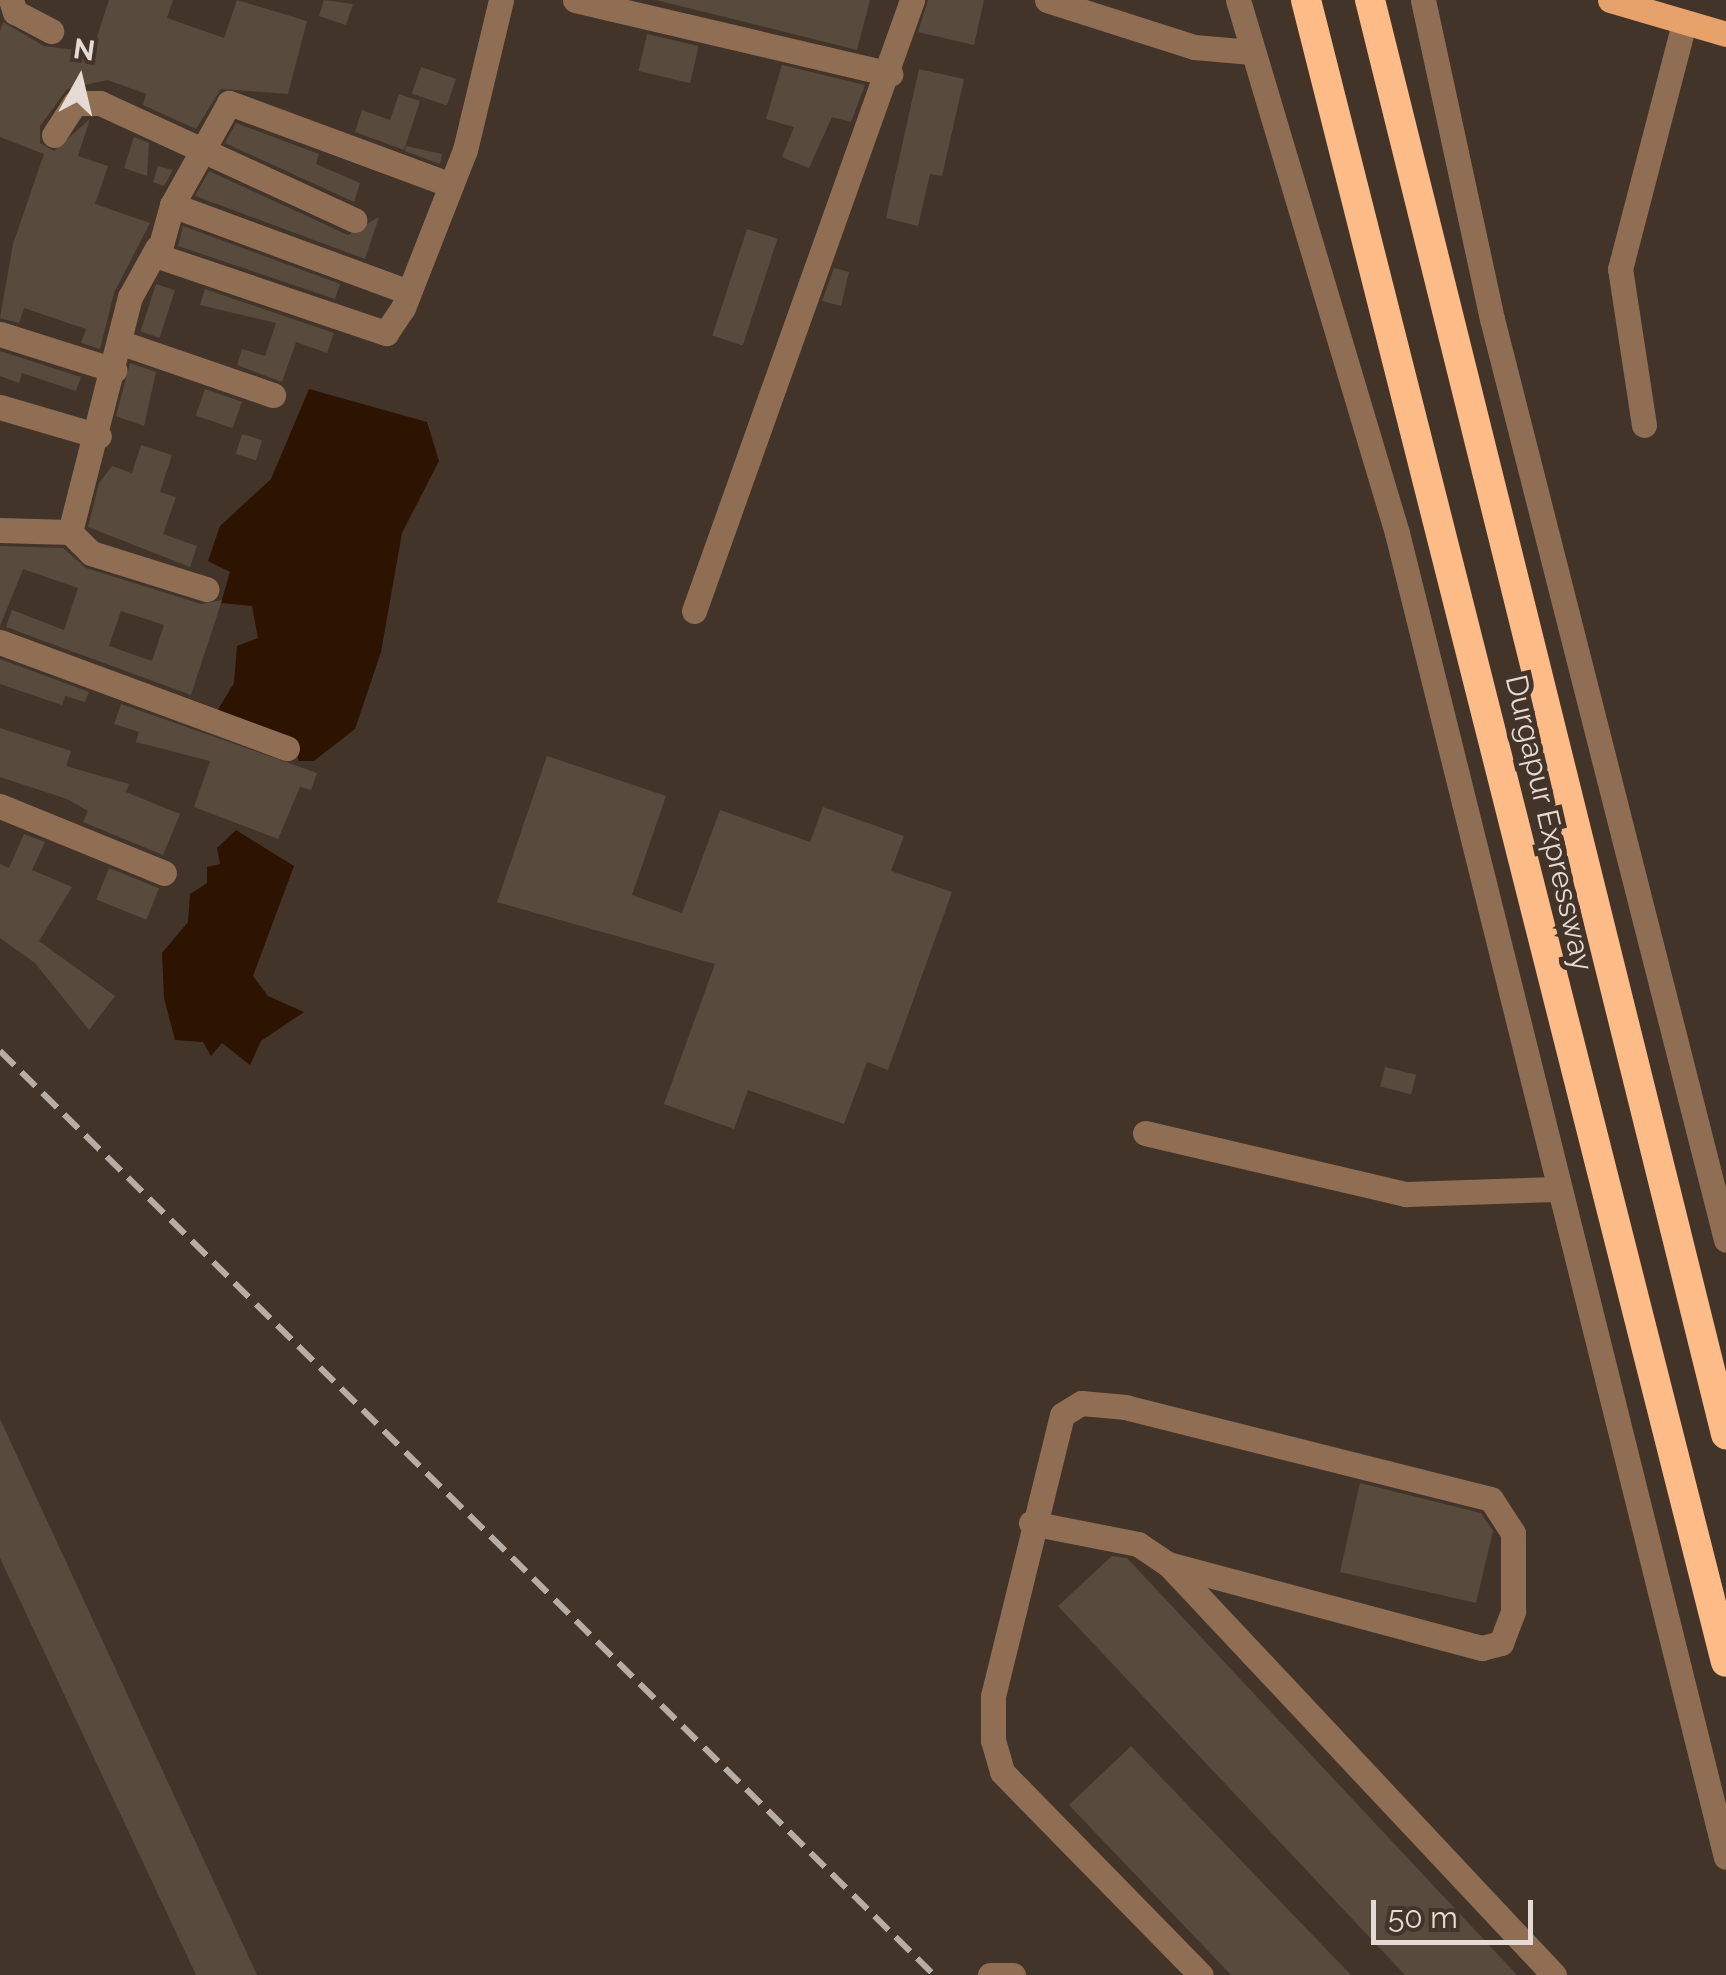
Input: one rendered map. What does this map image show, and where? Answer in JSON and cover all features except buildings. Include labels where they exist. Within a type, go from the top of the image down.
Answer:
[{"type":"highway","name":"Durgapur Expressway","points":[[1370,0],[1726,1434]]},
{"type":"highway","name":"Durgapur Expressway","points":[[1306,2],[1726,1662]]},
{"type":"main road","points":[[1610,0],[1726,34]]},
{"type":"street","points":[[11,0],[15,12],[51,31]]},
{"type":"street","points":[[157,248],[165,261],[371,332],[394,326],[450,185],[501,0]]},
{"type":"street","points":[[574,0],[890,74]]},
{"type":"street","points":[[694,611],[798,303],[890,74],[912,0]]},
{"type":"street","points":[[1047,0],[1194,47],[1252,52]]},
{"type":"street","points":[[1238,0],[1397,533],[1556,1189],[1726,1857]]},
{"type":"street","points":[[1423,0],[1492,318],[1726,1240]]},
{"type":"street","points":[[1644,425],[1620,269],[1684,23]]},
{"type":"street","points":[[54,135],[75,104],[87,102],[203,148],[354,220]]},
{"type":"street","points":[[70,532],[99,436],[119,342],[172,205],[229,103],[450,185]]},
{"type":"street","points":[[172,205],[409,292]]},
{"type":"street","points":[[0,334],[114,370]]},
{"type":"street","points":[[119,342],[273,396]]},
{"type":"street","points":[[0,407],[99,436]]},
{"type":"street","points":[[0,530],[70,532],[90,553],[206,589]]},
{"type":"street","points":[[0,642],[286,748]]},
{"type":"street","points":[[0,806],[164,873]]},
{"type":"street","points":[[1145,1133],[1406,1194],[1556,1189]]},
{"type":"street","points":[[1168,1564],[1482,1648],[1501,1643],[1513,1610],[1514,1534],[1491,1499],[1126,1407],[1080,1403],[1062,1415],[1031,1523],[992,1696],[1002,1772],[1201,1975]]},
{"type":"street","points":[[1031,1523],[1138,1544],[1168,1564],[1554,1975]]},
{"type":"street","points":[[990,1975],[1013,1975]]},
{"type":"shaded area","points":[[309,389],[427,422],[439,461],[402,533],[381,652],[355,729],[314,761],[299,761],[294,747],[213,718],[234,683],[237,646],[258,638],[252,606],[221,603],[230,572],[208,561],[220,526],[271,479]]},
{"type":"shaded area","points":[[236,830],[294,866],[253,976],[268,996],[304,1012],[261,1041],[250,1065],[222,1043],[211,1056],[203,1042],[175,1040],[164,998],[162,953],[188,922],[190,894],[207,883],[207,867],[220,864],[217,848]]},
{"type":"railway","points":[[0,1051],[934,1975]]}]
